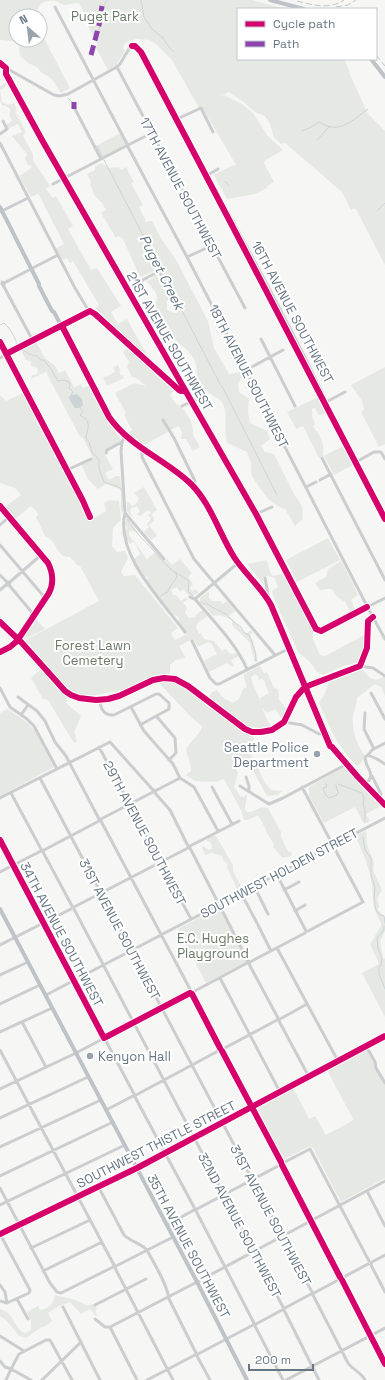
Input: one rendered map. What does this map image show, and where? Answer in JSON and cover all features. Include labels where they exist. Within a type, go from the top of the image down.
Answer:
[{"type":"main road","points":[[270,0],[300,8]]},
{"type":"main road","points":[[372,60],[385,77]]},
{"type":"main road","points":[[1,210],[32,268],[40,284],[39,286],[52,311],[62,326],[109,417],[125,436],[142,450],[183,477],[193,486],[205,502],[234,557],[269,601],[330,746],[385,805]]},
{"type":"main road","points":[[310,697],[312,698],[332,747]]},
{"type":"main road","points":[[324,734],[328,737]]},
{"type":"main road","name":"35TH AVENUE SOUTHWEST","points":[[0,909],[197,1282],[247,1380]]},
{"type":"main road","name":"SOUTHWEST THISTLE STREET","points":[[0,1234],[137,1168]]},
{"type":"street","name":"18TH AVENUE SOUTHWEST","points":[[55,7],[127,146],[187,257],[385,639]]},
{"type":"street","name":"16TH AVENUE SOUTHWEST","points":[[117,67],[128,49],[132,46],[136,47],[141,52],[326,402],[385,519]]},
{"type":"street","points":[[0,63],[6,68],[57,96],[66,95],[117,67]]},
{"type":"street","name":"17TH AVENUE SOUTHWEST","points":[[117,67],[245,308]]},
{"type":"street","name":"21ST AVENUE SOUTHWEST","points":[[6,68],[6,75],[256,514],[316,629],[319,631],[327,628],[368,606]]},
{"type":"street","points":[[177,119],[201,108],[213,132]]},
{"type":"street","points":[[75,109],[101,159]]},
{"type":"street","points":[[0,134],[6,130],[3,121]]},
{"type":"street","points":[[53,184],[152,133]]},
{"type":"street","points":[[0,143],[82,301],[90,311],[178,390],[185,391]]},
{"type":"street","points":[[206,176],[218,169]]},
{"type":"street","points":[[1,210],[28,198]]},
{"type":"street","points":[[187,257],[212,246]]},
{"type":"street","points":[[2,284],[58,255]]},
{"type":"street","points":[[127,288],[158,272],[162,275],[173,296]]},
{"type":"street","points":[[0,278],[32,341]]},
{"type":"street","points":[[0,358],[90,311]]},
{"type":"street","points":[[261,339],[295,406]]},
{"type":"street","points":[[0,342],[68,470],[90,517]]},
{"type":"street","points":[[246,370],[283,350]]},
{"type":"street","points":[[326,402],[345,392]]},
{"type":"street","points":[[182,406],[197,399],[197,396]]},
{"type":"street","points":[[163,420],[174,438],[195,481],[193,486]]},
{"type":"street","points":[[125,436],[122,442],[121,466],[125,513],[124,532],[128,548],[148,586],[185,632]]},
{"type":"street","points":[[106,453],[107,450],[122,442]]},
{"type":"street","points":[[142,450],[142,457],[192,556],[275,655]]},
{"type":"street","points":[[356,462],[378,451],[382,453],[385,459]]},
{"type":"street","points":[[68,470],[91,458]]},
{"type":"street","points":[[322,458],[385,580]]},
{"type":"street","points":[[306,487],[331,474]]},
{"type":"street","points":[[0,506],[50,566],[52,578],[51,589],[46,598],[18,639],[10,647],[0,652]]},
{"type":"street","points":[[256,514],[272,507]]},
{"type":"street","points":[[125,513],[164,559]]},
{"type":"street","points":[[0,525],[9,517]]},
{"type":"street","points":[[0,545],[46,598]]},
{"type":"street","points":[[0,590],[41,555]]},
{"type":"street","points":[[195,599],[238,563]]},
{"type":"street","points":[[0,575],[34,615]]},
{"type":"street","points":[[265,578],[269,601]]},
{"type":"street","points":[[190,598],[195,599],[238,650],[247,669]]},
{"type":"street","points":[[368,606],[385,598]]},
{"type":"street","points":[[360,666],[366,648],[368,621],[373,617]]},
{"type":"street","points":[[0,623],[18,639],[68,693],[79,698],[100,700],[119,696],[154,680],[171,678],[179,680],[249,731],[265,732],[272,730],[284,722],[296,697],[306,687],[360,666],[373,668],[385,676]]},
{"type":"street","points":[[192,641],[214,683],[219,684],[290,648]]},
{"type":"street","points":[[0,688],[10,707],[30,721],[34,726],[57,769]]},
{"type":"street","points":[[371,693],[385,719]]},
{"type":"street","points":[[100,700],[101,708],[109,715],[116,715],[156,694],[159,694],[167,700],[170,704],[169,709],[157,717],[140,725]]},
{"type":"street","points":[[18,697],[37,711],[45,721],[55,742],[70,763],[385,1364]]},
{"type":"street","points":[[21,715],[28,704]]},
{"type":"street","points":[[131,707],[144,731],[169,760],[180,778],[194,787],[218,831]]},
{"type":"street","points":[[365,713],[364,729],[374,749]]},
{"type":"street","points":[[157,717],[175,739],[176,753],[169,760]]},
{"type":"street","points":[[284,722],[302,725],[319,734],[324,734]]},
{"type":"street","points":[[0,798],[110,742],[170,810],[309,1077]]},
{"type":"street","points":[[378,798],[380,792],[364,759],[365,756],[374,749],[385,743]]},
{"type":"street","name":"29TH AVENUE SOUTHWEST","points":[[99,747],[191,919]]},
{"type":"street","points":[[368,755],[377,758],[385,764]]},
{"type":"street","points":[[240,786],[269,804],[347,764]]},
{"type":"street","points":[[365,785],[371,779],[372,775]]},
{"type":"street","points":[[246,777],[249,791]]},
{"type":"street","name":"31ST AVENUE SOUTHWEST","points":[[40,778],[223,1122],[350,1366],[360,1373],[364,1380]]},
{"type":"street","points":[[0,872],[180,778]]},
{"type":"street","points":[[212,786],[232,824]]},
{"type":"street","points":[[0,1089],[76,1053],[363,902],[302,787]]},
{"type":"street","name":"32ND AVENUE SOUTHWEST","points":[[11,792],[224,1194],[319,1380]]},
{"type":"street","name":"SOUTHWEST HOLDEN STREET","points":[[46,995],[385,818]]},
{"type":"street","points":[[0,945],[239,821]]},
{"type":"street","name":"34TH AVENUE SOUTHWEST","points":[[0,840],[226,1267],[282,1380]]},
{"type":"street","points":[[277,874],[306,932]]},
{"type":"street","points":[[284,890],[299,882]]},
{"type":"street","points":[[254,886],[268,914]]},
{"type":"street","points":[[241,893],[271,951]]},
{"type":"street","points":[[295,910],[305,906]]},
{"type":"street","points":[[278,948],[338,1062]]},
{"type":"street","points":[[0,975],[28,962]]},
{"type":"street","points":[[220,978],[280,1092]]},
{"type":"street","points":[[0,1004],[40,985]]},
{"type":"street","points":[[106,1110],[307,1004]]},
{"type":"street","points":[[0,1032],[52,1008]]},
{"type":"street","points":[[22,1022],[46,1067]]},
{"type":"street","name":"SOUTHWEST THISTLE STREET","points":[[137,1168],[385,1036]]},
{"type":"street","points":[[366,1046],[385,1083]]},
{"type":"street","points":[[0,1050],[115,1266],[173,1380]]},
{"type":"street","points":[[0,1118],[88,1077]]},
{"type":"street","points":[[0,1147],[101,1100]]},
{"type":"street","points":[[0,1176],[113,1122]]},
{"type":"street","points":[[0,1205],[125,1145]]},
{"type":"street","points":[[167,1225],[310,1150],[385,1292]]},
{"type":"street","points":[[95,1319],[104,1327],[110,1327],[226,1267],[385,1181]]},
{"type":"street","points":[[98,1186],[124,1235],[147,1250],[210,1380]]},
{"type":"street","points":[[0,1188],[52,1287],[59,1293],[173,1237]]},
{"type":"street","points":[[367,1191],[385,1226]]},
{"type":"street","points":[[31,1248],[90,1220]]},
{"type":"street","points":[[0,1234],[30,1291],[29,1293],[7,1303],[0,1301]]},
{"type":"street","points":[[44,1271],[102,1242]]},
{"type":"street","points":[[147,1380],[385,1255]]},
{"type":"street","points":[[95,1305],[146,1279]]},
{"type":"street","points":[[0,1285],[5,1292],[7,1303]]},
{"type":"street","points":[[17,1299],[28,1319]]},
{"type":"street","points":[[63,1307],[100,1380]]},
{"type":"street","points":[[110,1327],[137,1380]]},
{"type":"street","points":[[286,1380],[385,1328]]},
{"type":"street","points":[[0,1336],[24,1351]]},
{"type":"street","points":[[6,1380],[17,1357],[24,1351],[46,1340],[50,1340],[72,1380]]},
{"type":"street","points":[[42,1380],[81,1342]]},
{"type":"street","points":[[0,1361],[6,1367],[31,1380]]},
{"type":"green space","name":"Puget Park","points":[[0,0],[252,0],[281,8],[237,8],[237,60],[345,60],[351,77],[368,114],[385,131],[385,265],[357,211],[355,208],[351,210],[342,192],[285,143],[281,144],[274,138],[270,124],[265,116],[255,112],[229,92],[220,96],[224,95],[242,104],[253,113],[267,135],[283,150],[266,160],[264,163],[274,182],[267,186],[267,188],[255,194],[227,199],[214,175],[236,165],[202,107],[199,108],[172,60],[150,40],[136,39],[125,43],[123,47],[125,51],[116,65],[108,70],[96,48],[97,43],[87,24],[89,22],[79,3],[64,5],[55,1],[47,1],[38,8],[8,8],[8,41],[0,40]]},
{"type":"green space","points":[[48,46],[70,88],[61,93],[52,79],[20,56],[19,48],[48,48]]},
{"type":"green space","points":[[5,83],[7,86],[0,90],[0,86]]},
{"type":"green space","points":[[0,90],[2,102],[8,105],[14,103],[17,110],[15,111],[26,132],[23,136],[33,154],[33,160],[50,186],[46,189],[53,198],[56,196],[73,226],[68,229],[91,270],[97,268],[121,306],[111,312],[118,324],[127,319],[149,359],[94,310],[99,305],[73,261],[70,263],[67,258],[62,260],[56,248],[64,244],[39,195],[38,194],[31,197],[19,176],[32,166],[28,165],[25,159],[27,154],[12,136],[22,132],[18,124],[8,129],[6,125],[12,121],[9,114],[11,110],[5,105],[3,106],[0,101]]},
{"type":"green space","points":[[120,133],[126,145],[102,158],[96,146]]},
{"type":"green space","points":[[101,163],[109,168],[119,167],[121,170],[126,167],[134,182],[131,183],[143,205],[139,207],[146,221],[145,222],[152,221],[162,240],[175,258],[208,321],[214,348],[229,374],[239,372],[243,375],[238,384],[239,392],[249,399],[248,412],[250,423],[267,431],[270,439],[261,446],[265,452],[274,454],[294,494],[302,506],[303,519],[295,526],[285,509],[269,500],[259,487],[251,474],[251,463],[247,452],[227,443],[226,417],[222,402],[210,394],[196,378],[197,369],[192,356],[165,327],[155,305],[157,298],[156,292],[147,282],[156,275],[169,298],[167,302],[167,310],[174,313],[183,309],[180,299],[171,282],[160,269],[140,277],[123,239],[119,236],[116,238],[101,213],[106,210],[102,203],[94,195],[90,184],[91,182],[87,174],[95,170],[95,166]]},
{"type":"green space","points":[[36,342],[45,358],[55,366],[59,373],[65,370],[74,387],[81,384],[83,388],[88,386],[107,421],[121,439],[121,441],[106,450],[104,453],[113,469],[105,473],[109,480],[116,476],[120,476],[122,492],[119,489],[106,484],[98,489],[88,479],[81,464],[93,458],[83,438],[80,437],[46,372],[31,379],[32,375],[37,374],[38,370],[36,367],[31,366],[31,362],[26,360],[22,353],[23,349]]},
{"type":"green space","points":[[126,348],[175,390],[170,395],[175,403],[182,407],[190,419],[193,435],[200,447],[193,451],[186,439],[181,439],[182,432],[178,426],[143,446],[127,434],[132,430],[124,415],[126,413],[115,393],[134,383],[146,386],[138,379],[132,377],[127,367],[129,362],[123,352]]},
{"type":"green space","points":[[118,365],[121,376],[123,375],[124,378],[107,386],[103,378],[115,372],[113,367]]},
{"type":"green space","points":[[385,367],[385,444],[379,447],[361,412],[364,409],[362,401],[351,385]]},
{"type":"green space","name":"Forest Lawn Cemetery","points":[[23,393],[89,521],[106,511],[104,503],[110,500],[119,501],[121,520],[113,528],[112,546],[117,552],[125,551],[128,558],[121,572],[124,576],[135,575],[178,628],[171,633],[175,640],[187,634],[178,622],[179,619],[177,616],[172,614],[146,582],[148,577],[144,577],[134,559],[140,554],[136,545],[133,542],[130,544],[126,538],[125,534],[127,528],[125,523],[127,519],[137,531],[134,532],[131,530],[129,535],[147,559],[156,552],[164,561],[167,559],[172,565],[180,559],[192,573],[188,577],[193,584],[190,588],[192,591],[196,589],[199,593],[192,596],[187,594],[183,589],[180,592],[177,587],[171,590],[173,595],[176,595],[181,601],[185,598],[188,599],[183,603],[187,607],[185,613],[189,618],[195,617],[202,610],[207,616],[198,623],[196,627],[199,634],[201,633],[204,639],[214,641],[222,651],[226,649],[230,654],[238,653],[239,656],[231,660],[234,666],[232,667],[227,663],[209,672],[204,661],[217,654],[211,643],[208,642],[198,647],[195,642],[191,640],[179,646],[186,658],[176,660],[170,665],[170,674],[159,675],[146,679],[124,690],[90,696],[79,694],[69,689],[24,641],[99,601],[80,566],[77,565],[70,557],[66,557],[61,554],[52,541],[45,536],[36,517],[38,515],[37,512],[31,506],[15,519],[5,507],[21,495],[15,488],[0,483],[0,395],[6,401]]},
{"type":"green space","points":[[318,397],[327,414],[319,415],[315,408],[312,409],[315,425],[313,426],[319,434],[323,446],[324,456],[319,458],[303,426],[296,429],[287,412]]},
{"type":"green space","points":[[343,446],[353,465],[334,475],[324,456]]},
{"type":"green space","points":[[144,487],[157,510],[152,514],[154,521],[149,525],[157,536],[151,540],[144,532],[149,527],[147,524],[151,519],[148,515],[151,513],[148,510],[140,516],[137,514],[140,512],[137,506],[130,509],[132,517],[127,511],[127,501],[132,506],[137,503],[139,498],[134,493]]},
{"type":"green space","points":[[328,538],[340,560],[297,582],[286,560]]},
{"type":"green space","points":[[267,560],[270,572],[273,576],[281,574],[286,576],[313,629],[313,639],[320,655],[325,656],[364,635],[364,652],[360,662],[343,666],[323,675],[316,671],[310,662],[298,652],[275,601],[272,591],[278,587],[274,578],[267,576],[263,578],[264,585],[247,564]]},
{"type":"green space","points":[[341,561],[358,595],[351,600],[355,610],[351,613],[345,602],[336,596],[332,589],[320,590],[315,583],[326,577],[328,569]]},
{"type":"green space","points":[[209,591],[209,598],[212,601],[221,601],[223,604],[227,601],[235,611],[229,616],[244,632],[247,633],[251,630],[253,632],[250,636],[253,640],[258,661],[254,661],[250,643],[232,625],[232,621],[223,616],[213,616],[200,601],[200,598]]},
{"type":"green space","points":[[36,619],[45,629],[25,639],[23,637]]},
{"type":"green space","points":[[260,666],[264,673],[267,672],[274,688],[278,689],[278,698],[287,710],[282,719],[275,709],[267,713],[262,707],[271,726],[266,729],[246,726],[208,698],[212,692],[217,690],[222,696],[233,703],[239,699],[243,689],[247,687],[244,674]],"holes":[[[255,674],[259,677],[258,681],[261,679],[264,680],[269,693],[260,698],[262,705],[251,679],[251,677]]]},
{"type":"green space","points":[[41,669],[68,696],[66,703],[81,716],[74,731],[77,741],[74,743],[48,700],[43,699],[31,678]]},
{"type":"green space","points":[[363,670],[370,678],[376,680],[385,678],[385,696],[381,687],[375,684],[357,698],[353,717],[353,727],[355,737],[364,754],[362,762],[357,766],[339,744],[319,703],[329,682]]},
{"type":"green space","points":[[167,680],[175,682],[241,731],[253,737],[254,740],[247,746],[265,783],[271,790],[282,791],[278,795],[267,796],[253,771],[237,760],[233,764],[238,773],[234,787],[240,796],[244,797],[247,794],[245,809],[247,812],[251,812],[262,807],[268,808],[281,832],[281,837],[288,851],[292,853],[291,856],[283,858],[273,847],[274,844],[258,815],[248,820],[244,820],[242,812],[224,779],[216,782],[195,781],[186,775],[191,771],[191,767],[186,750],[199,733],[202,726],[193,719],[157,681]]},
{"type":"green space","points":[[8,709],[28,723],[36,732],[54,767],[0,796],[0,713]]},
{"type":"green space","points":[[345,767],[381,806],[366,814],[370,821],[364,824],[355,807],[324,823],[309,796],[309,787]]},
{"type":"green space","points":[[366,831],[367,846],[374,861],[373,870],[382,890],[377,898],[379,906],[378,910],[385,917],[385,931],[380,941],[383,959],[385,958],[385,1017],[362,973],[379,964],[370,944],[381,926],[374,905],[368,868],[355,836]]},
{"type":"green space","points":[[216,836],[233,865],[233,871],[242,888],[241,890],[236,889],[227,867],[228,865],[223,860],[222,856],[212,853],[205,855],[202,847],[204,846],[208,850],[212,849],[211,844],[207,841],[208,838]]},
{"type":"green space","name":"E.C. Hughes Playground","points":[[219,907],[247,961],[206,983],[178,929]]},
{"type":"green space","points":[[366,1049],[385,1084],[385,1178],[341,1202],[313,1148],[310,1146],[283,1160],[256,1108],[293,1088],[309,1119],[315,1116],[326,1135],[352,1121],[353,1119],[327,1070]]},
{"type":"green space","points":[[55,1295],[76,1300],[88,1306],[92,1304],[95,1305],[97,1309],[95,1311],[98,1315],[96,1316],[90,1309],[81,1314],[70,1302],[59,1306],[48,1313],[52,1321],[26,1338],[19,1336],[7,1321],[0,1316],[0,1309],[8,1313],[18,1328],[25,1333],[31,1330],[31,1321],[27,1312],[38,1306],[40,1310],[48,1307],[52,1304]]},
{"type":"shaded area","points":[[77,394],[82,399],[83,405],[80,408],[75,408],[69,397]]},
{"type":"waterway","points":[[104,6],[107,0]]},
{"type":"waterway","points":[[141,0],[144,17],[152,29],[163,38],[174,52]]},
{"type":"waterway","points":[[97,40],[104,8]]},
{"type":"waterway","name":"Puget Creek","points":[[68,98],[73,103]]},
{"type":"waterway","points":[[302,131],[319,122],[329,127],[341,126],[351,122],[368,109]]},
{"type":"waterway","points":[[317,140],[329,127]]},
{"type":"waterway","name":"Puget Creek","points":[[97,146],[102,156]]},
{"type":"waterway","name":"Puget Creek","points":[[104,160],[220,384]]},
{"type":"waterway","points":[[225,182],[229,186]]},
{"type":"waterway","points":[[377,211],[385,203]]},
{"type":"waterway","points":[[0,325],[4,323],[6,325],[18,345]]},
{"type":"waterway","points":[[22,350],[31,355],[37,356],[41,360],[44,360],[58,381],[63,380],[69,382],[69,388],[73,392],[71,395]]},
{"type":"waterway","name":"Puget Creek","points":[[222,386],[277,495]]},
{"type":"waterway","points":[[80,408],[83,412],[80,415],[85,418],[88,423],[86,438],[92,452],[99,460],[99,468],[104,482],[119,487],[122,490],[122,511]]},
{"type":"waterway","points":[[127,519],[163,562],[171,570],[189,581],[188,591],[193,596]]},
{"type":"waterway","points":[[160,597],[168,592],[177,576],[175,572]]},
{"type":"waterway","points":[[201,602],[208,604],[226,614],[241,627],[244,633],[249,635],[255,651],[256,661]]},
{"type":"waterway","points":[[325,784],[327,784],[326,787],[323,788],[325,794],[329,798],[337,795],[336,785]]},
{"type":"waterway","points":[[338,784],[362,793],[364,798],[363,805],[365,809],[365,821]]},
{"type":"waterway","points":[[363,837],[365,850],[371,858],[371,875],[375,887],[374,899],[376,910],[380,915],[384,916],[385,923]]},
{"type":"waterway","points":[[384,926],[384,930],[377,938],[378,949],[382,957],[381,965],[379,967],[379,974],[385,989]]},
{"type":"railway","points":[[297,1],[327,6],[344,0]]},
{"type":"railway","points":[[336,7],[348,5],[356,0]]},
{"type":"railway","points":[[377,56],[385,66]]},
{"type":"marked path","points":[[91,55],[99,25],[102,6]]},
{"type":"marked path","points":[[74,102],[74,109]]},
{"type":"cycle path","points":[[132,46],[135,46],[141,52],[385,519]]},
{"type":"cycle path","points":[[0,63],[6,68],[6,74],[42,140],[256,514],[316,629],[321,631],[367,607]]},
{"type":"cycle path","points":[[6,354],[90,311],[179,390],[185,391]]},
{"type":"cycle path","points":[[62,326],[109,417],[127,437],[181,475],[191,484],[204,500],[234,557],[263,592],[271,605],[330,746],[385,805]]},
{"type":"cycle path","points":[[0,342],[90,517]]},
{"type":"cycle path","points":[[0,506],[48,563],[52,578],[52,586],[49,593],[17,641],[10,647],[0,652]]},
{"type":"cycle path","points":[[0,622],[22,643],[65,691],[71,695],[79,698],[96,700],[108,699],[119,696],[153,680],[164,678],[175,679],[188,686],[245,729],[252,732],[261,732],[272,730],[284,722],[296,697],[303,689],[360,666],[367,648],[368,621],[373,617]]},
{"type":"cycle path","points":[[0,840],[104,1038],[190,993]]},
{"type":"cycle path","points":[[192,994],[220,1048]]},
{"type":"cycle path","points":[[0,1234],[137,1168],[385,1036]]},
{"type":"cycle path","points":[[222,1051],[281,1162]]},
{"type":"cycle path","points":[[282,1165],[340,1277]]},
{"type":"cycle path","points":[[342,1280],[385,1364]]},
{"type":"place","name":"Seattle Police Department","points":[[317,754]]},
{"type":"place","name":"Kenyon Hall","points":[[90,1056]]}]
